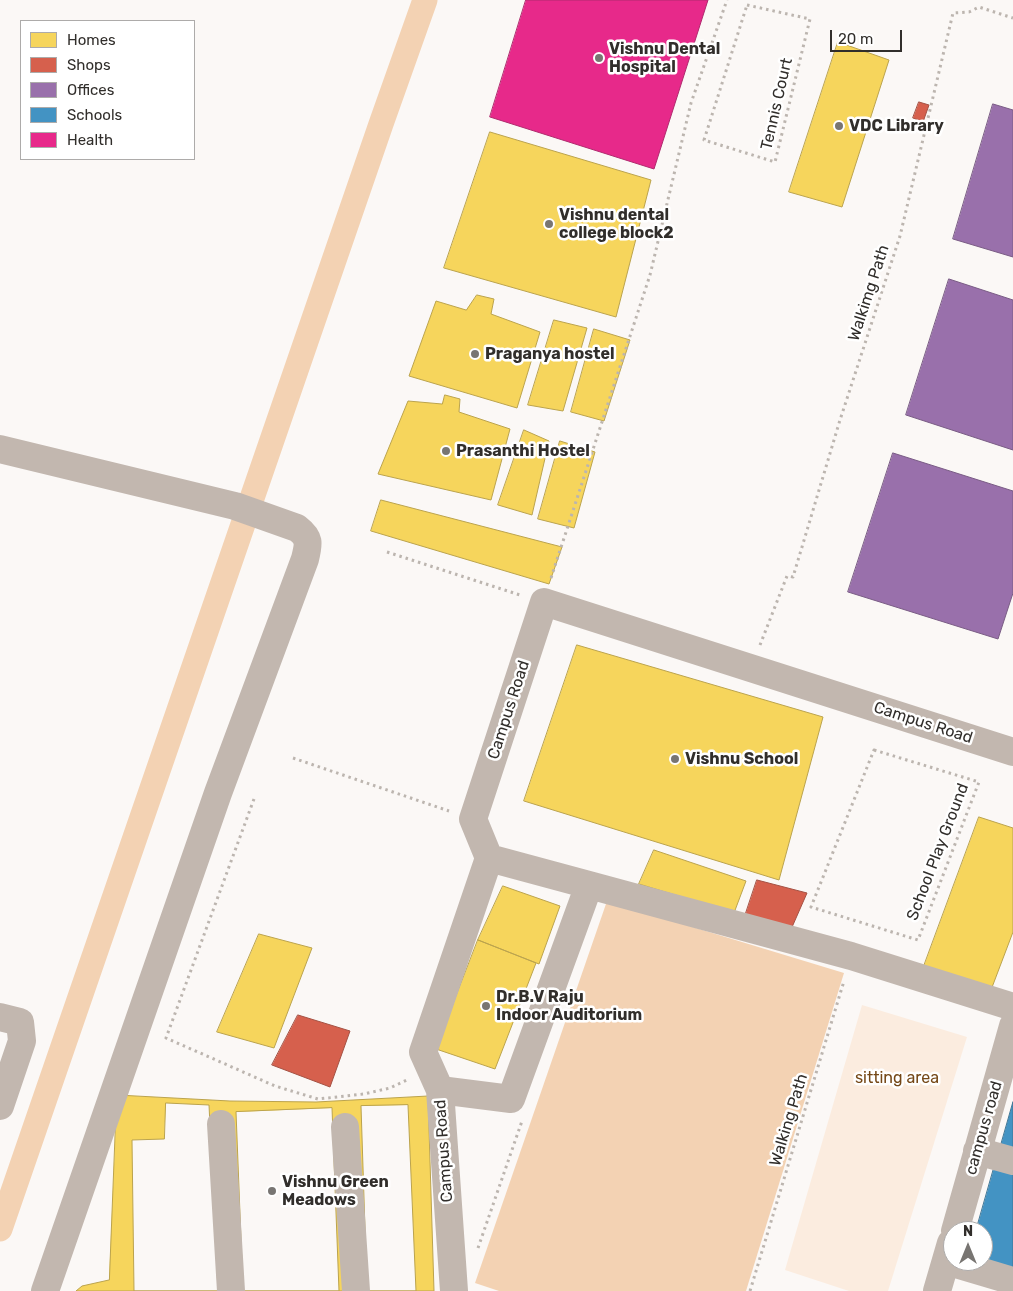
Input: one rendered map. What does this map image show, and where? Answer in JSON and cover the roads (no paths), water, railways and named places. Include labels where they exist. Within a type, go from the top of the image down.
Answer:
[{"type":"street","points":[[0,449],[235,506],[297,528],[305,534],[308,544],[305,559],[218,793],[45,1291]]},
{"type":"street","name":"Campus Road","points":[[454,1291],[435,1079],[423,1052],[489,858],[473,819],[547,593],[1013,752]]},
{"type":"street","points":[[489,858],[851,956],[1013,1008]]},
{"type":"street","points":[[435,1079],[511,1098],[589,885]]},
{"type":"street","points":[[0,1018],[20,1022],[22,1041],[0,1106]]},
{"type":"street","name":"campus road","points":[[958,1221],[1013,1026]]},
{"type":"street","points":[[221,1124],[231,1291]]},
{"type":"street","points":[[345,1127],[356,1291]]},
{"type":"street","points":[[977,1151],[1013,1161]]},
{"type":"street","points":[[937,1291],[943,1271]]},
{"type":"street","points":[[993,1271],[1013,1281]]},
{"type":"waterway","points":[[0,1229],[425,0]]},
{"type":"place","name":"Vishnu Dental Hospital","points":[[599,58]]},
{"type":"place","name":"VDC Library","points":[[839,126]]},
{"type":"place","name":"Vishnu dental college block2","points":[[549,224]]},
{"type":"place","name":"Praganya hostel","points":[[475,354]]},
{"type":"place","name":"Prasanthi Hostel","points":[[446,451]]},
{"type":"place","name":"Vishnu School","points":[[675,759]]},
{"type":"place","name":"Dr.B.V Raju Indoor Auditorium","points":[[486,1006]]},
{"type":"place","name":"Vishnu Green Meadows","points":[[272,1191]]},
{"type":"park label","name":"sitting area","points":[[897,1078]]}]
